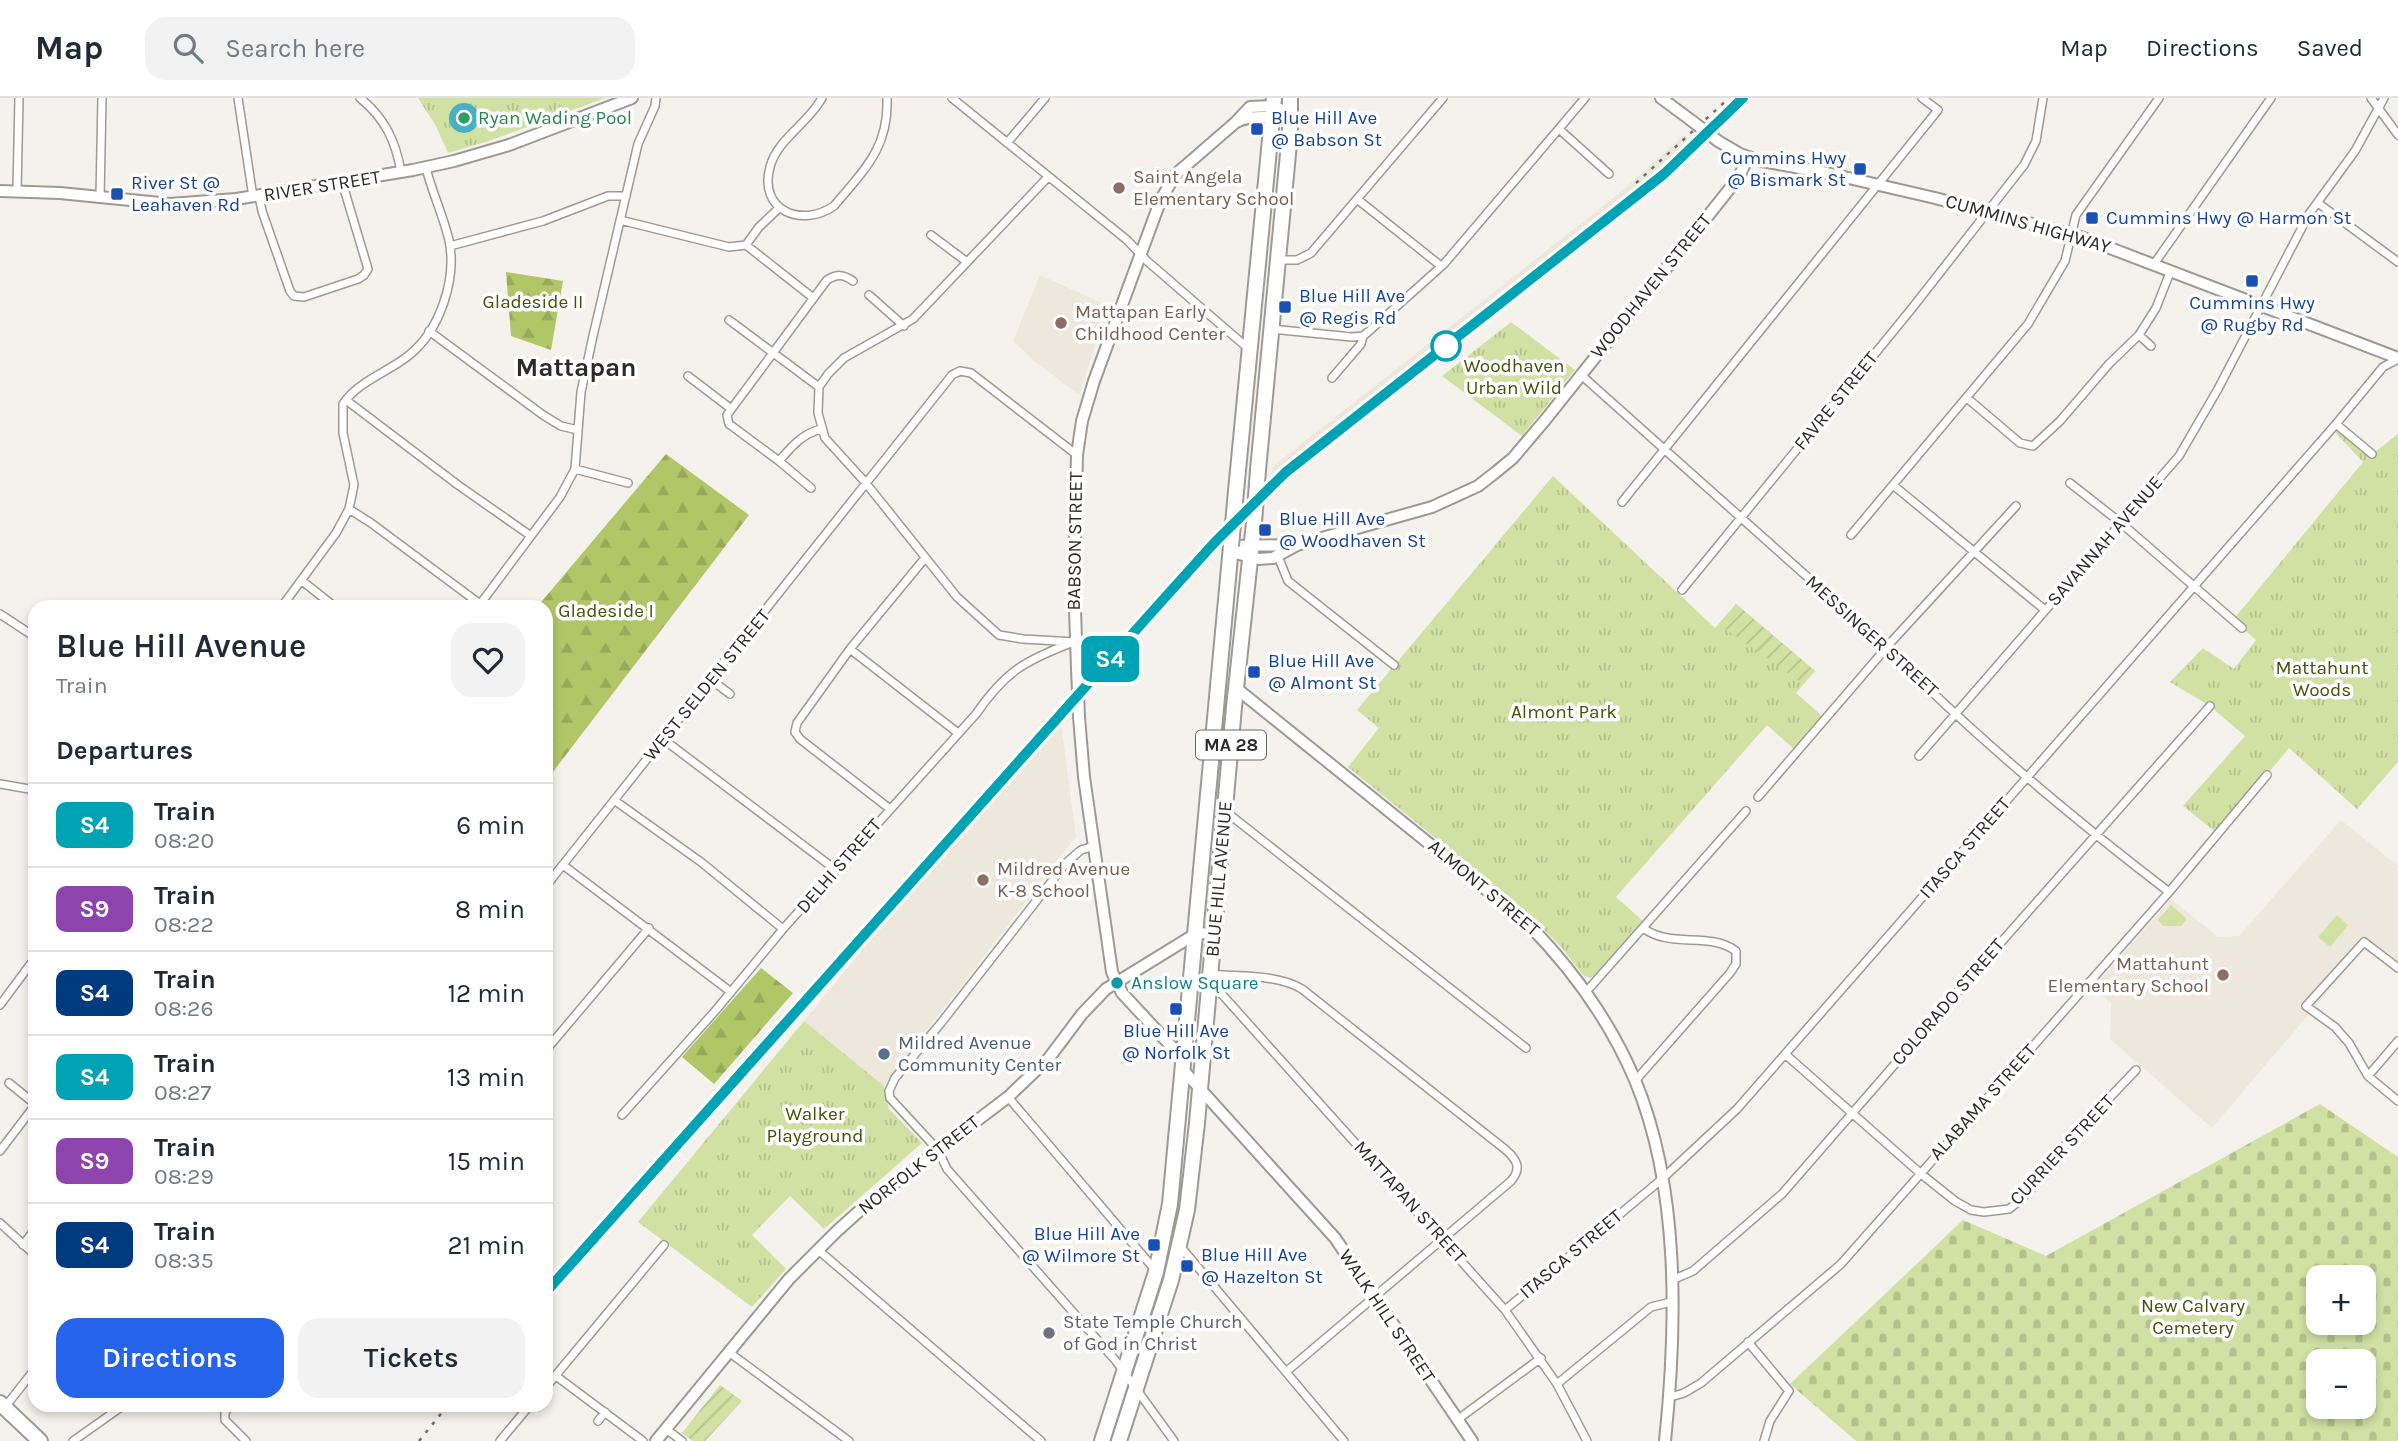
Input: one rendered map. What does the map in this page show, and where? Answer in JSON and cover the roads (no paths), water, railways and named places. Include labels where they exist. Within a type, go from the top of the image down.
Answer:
[{"type":"highway","name":"BLUE HILL AVENUE","points":[[1119,1441],[1180,1246],[1189,1195],[1254,523],[1290,106]]},
{"type":"highway","name":"BLUE HILL AVENUE","points":[[1102,1441],[1156,1272],[1170,1205],[1273,107]]},
{"type":"highway","points":[[2,1406],[40,1441]]},
{"type":"main road","name":"RIVER STREET","points":[[0,191],[181,204],[256,196],[426,168],[509,145],[632,98]]},
{"type":"main road","points":[[1245,110],[1251,98]]},
{"type":"main road","name":"CUMMINS HIGHWAY","points":[[1661,98],[1718,141],[1748,158],[1879,185],[2072,234],[2398,359]]},
{"type":"main road","points":[[1245,110],[1254,105],[1290,106]]},
{"type":"main road","points":[[1236,122],[1273,107]]},
{"type":"main road","name":"BABSON STREET","points":[[1184,1066],[1122,993],[1116,983],[1106,937],[1084,777],[1079,717],[1074,576],[1077,455],[1082,421],[1094,381],[1161,199],[1176,174],[1236,122],[1245,110]]},
{"type":"main road","name":"WOODHAVEN STREET","points":[[1231,549],[1251,552],[1264,559],[1277,551],[1432,507],[1478,486],[1513,458],[1739,177],[1748,158]]},
{"type":"main road","name":"ALMONT STREET","points":[[1236,688],[1506,903],[1560,958],[1607,1025],[1635,1081],[1647,1113],[1662,1179],[1669,1228],[1670,1397],[1665,1441]]},
{"type":"main road","points":[[1197,933],[1214,934]]},
{"type":"main road","name":"NORFOLK STREET","points":[[656,1441],[789,1279],[817,1250],[866,1205],[1008,1097],[1049,1058],[1096,999],[1116,983],[1197,933]]},
{"type":"main road","name":"WALK HILL STREET","points":[[1184,1066],[1200,1089],[1335,1238],[1472,1441]]},
{"type":"street","points":[[17,191],[19,98]]},
{"type":"street","points":[[100,198],[102,98]]},
{"type":"street","points":[[238,98],[256,196],[294,296],[304,297],[358,279],[366,272],[367,262],[342,182]]},
{"type":"street","points":[[360,98],[376,112],[389,130],[401,173]]},
{"type":"street","points":[[483,600],[560,497],[575,469],[584,381],[640,137],[655,106],[656,98]]},
{"type":"street","points":[[822,98],[779,149],[770,166],[767,186],[778,209],[797,215],[826,212],[834,206],[874,156],[882,142],[887,98]]},
{"type":"street","points":[[952,98],[1127,240],[1251,351]]},
{"type":"street","points":[[1007,143],[1045,98]]},
{"type":"street","points":[[1278,260],[1297,260],[1311,253],[1443,98]]},
{"type":"street","points":[[1332,378],[1361,344],[1363,336],[1441,267],[1585,98]]},
{"type":"street","points":[[1622,502],[1938,110],[1922,98]]},
{"type":"street","name":"FAVRE STREET","points":[[1682,590],[1989,211],[2032,152],[2043,98]]},
{"type":"street","points":[[1852,535],[2040,306],[2065,261],[2076,215],[2158,98]]},
{"type":"street","points":[[2154,264],[2271,98]]},
{"type":"street","points":[[2371,98],[2398,135]]},
{"type":"street","name":"SAVANNAH AVENUE","points":[[1919,756],[2186,445],[2218,390],[2309,214],[2355,151],[2384,98]]},
{"type":"street","points":[[1559,129],[1609,174]]},
{"type":"street","points":[[287,600],[336,533],[349,509],[354,485],[342,433],[346,400],[410,354],[429,331],[444,302],[450,269],[450,246],[426,168]]},
{"type":"street","points":[[1048,177],[914,319],[844,358],[828,374],[819,387],[818,413],[821,429],[830,444],[865,482],[957,597],[999,635],[1075,642]]},
{"type":"street","points":[[450,246],[543,220],[608,196],[626,195]]},
{"type":"street","points":[[1357,199],[1441,267]]},
{"type":"street","points":[[2318,202],[2398,262]]},
{"type":"street","points":[[746,245],[759,227],[778,209]]},
{"type":"street","points":[[620,220],[729,247],[746,245],[812,297]]},
{"type":"street","points":[[931,235],[967,262]]},
{"type":"street","points":[[1967,398],[2020,443],[2033,446],[2060,421],[2139,335],[2156,308],[2171,270]]},
{"type":"street","points":[[811,488],[729,424],[727,415],[827,280],[834,276],[845,276],[853,281]]},
{"type":"street","points":[[869,295],[904,326]]},
{"type":"street","points":[[729,320],[819,387]]},
{"type":"street","points":[[1271,329],[1363,336]]},
{"type":"street","points":[[429,331],[543,415],[561,426],[578,430]]},
{"type":"street","points":[[2139,335],[2151,346]]},
{"type":"street","name":"ITASCA STREET","points":[[1505,1310],[1662,1179],[1737,1109],[2383,367],[2398,359]]},
{"type":"street","name":"WEST SELDEN STREET","points":[[553,877],[952,375],[960,371],[971,373],[1077,455]]},
{"type":"street","name":"MESSINGER STREET","points":[[1580,374],[2027,776],[2095,835],[2169,892]]},
{"type":"street","points":[[688,376],[730,408]]},
{"type":"street","points":[[346,400],[458,485],[531,536]]},
{"type":"street","points":[[2336,424],[2372,454]]},
{"type":"street","points":[[779,461],[797,441],[809,432],[821,429]]},
{"type":"street","points":[[575,469],[628,483]]},
{"type":"street","points":[[2070,483],[2121,523],[2242,628]]},
{"type":"street","points":[[1893,485],[2045,610]]},
{"type":"street","points":[[1758,797],[1887,648],[2016,506]]},
{"type":"street","points":[[349,509],[471,600]]},
{"type":"street","points":[[1277,551],[1289,581],[1394,665]]},
{"type":"street","points":[[890,809],[796,736],[797,723],[850,649],[925,558]]},
{"type":"street","points":[[301,580],[326,600]]},
{"type":"street","points":[[0,614],[28,632]]},
{"type":"street","name":"DELHI STREET","points":[[622,1115],[732,992],[783,929],[976,714],[998,684],[1037,656],[1075,642]]},
{"type":"street","points":[[850,649],[958,733]]},
{"type":"street","points":[[710,679],[730,694]]},
{"type":"street","name":"COLORADO STREET","points":[[1671,1280],[1693,1271],[1782,1194],[2210,706]]},
{"type":"street","points":[[663,739],[836,870]]},
{"type":"street","name":"ALABAMA STREET","points":[[1670,1397],[1684,1393],[1701,1383],[1842,1264],[2169,892],[2267,775]]},
{"type":"street","points":[[0,784],[28,789]]},
{"type":"street","points":[[614,800],[701,862],[783,929]]},
{"type":"street","points":[[1225,811],[1526,1048]]},
{"type":"street","points":[[1586,992],[1746,811]]},
{"type":"street","points":[[1094,846],[1081,850],[1066,863],[895,1078],[890,1098],[938,1150],[947,1169],[1124,1373],[1174,1441]]},
{"type":"street","points":[[563,865],[732,992]]},
{"type":"street","points":[[553,1042],[649,928]]},
{"type":"street","points":[[1635,1081],[1736,964],[1736,951],[1720,943],[1654,936],[1643,928]]},
{"type":"street","points":[[2398,968],[2364,942],[2306,1006],[2335,1027],[2349,1043],[2368,1076],[2398,1101]]},
{"type":"street","points":[[0,1006],[28,968]]},
{"type":"street","points":[[1210,977],[1274,980],[1292,983],[1303,989],[1506,1150],[1518,1164],[1516,1176],[1376,1298],[1287,1371]]},
{"type":"street","name":"MATTAPAN STREET","points":[[1210,977],[1505,1310],[1541,1358],[1587,1441]]},
{"type":"street","points":[[2368,1076],[2398,1041]]},
{"type":"street","name":"CURRIER STREET","points":[[1785,1054],[1920,1173],[1970,1210],[1997,1212],[2009,1209],[2032,1188],[2070,1139],[2136,1070]]},
{"type":"street","points":[[9,1083],[28,1098]]},
{"type":"street","points":[[1008,1097],[1156,1272]]},
{"type":"street","points":[[0,1151],[28,1113]]},
{"type":"street","points":[[0,1223],[28,1249]]},
{"type":"street","points":[[23,1245],[28,1239]]},
{"type":"street","points":[[553,1379],[664,1245]]},
{"type":"street","points":[[1180,1246],[1344,1441]]},
{"type":"street","points":[[817,1250],[1041,1441]]},
{"type":"street","points":[[1557,1384],[1651,1307],[1671,1302]]},
{"type":"street","points":[[1748,1342],[1789,1391],[1770,1421],[1764,1441]]},
{"type":"street","points":[[730,1353],[849,1441]]},
{"type":"street","points":[[1457,1420],[1541,1358]]},
{"type":"street","points":[[556,1376],[643,1441]]},
{"type":"street","points":[[2,1406],[28,1378]]},
{"type":"street","points":[[73,1441],[114,1412]]},
{"type":"street","points":[[227,1412],[224,1418],[246,1441]]},
{"type":"street","points":[[500,1441],[524,1412]]},
{"type":"street","points":[[598,1421],[605,1412]]},
{"type":"street","points":[[666,1429],[682,1441]]},
{"type":"water","name":"Ryan Wading Pool","points":[[464,103],[475,107],[479,118],[475,129],[464,133],[453,129],[449,118],[453,107]]},
{"type":"railway","points":[[1636,183],[1729,98]]},
{"type":"railway","points":[[553,1284],[1215,542],[1286,472],[1664,174],[1743,98]]},
{"type":"railway","points":[[419,1441],[442,1412]]},
{"type":"train","name":"S4","points":[[553,1284],[1160,603],[1251,506],[1286,472],[1664,174],[1743,98]]},
{"type":"place","name":"Ryan Wading Pool","points":[[464,118]]},
{"type":"place","name":"Blue Hill Ave @ Babson St","points":[[1257,129]]},
{"type":"place","name":"Cummins Hwy @ Bismark St","points":[[1860,169]]},
{"type":"place","name":"Saint Angela Elementary School","points":[[1119,188]]},
{"type":"place","name":"River St @ Leahaven Rd","points":[[117,194]]},
{"type":"place","name":"Cummins Hwy @ Harmon St","points":[[2092,218]]},
{"type":"place","name":"Cummins Hwy @ Rugby Rd","points":[[2252,281]]},
{"type":"place","name":"Blue Hill Ave @ Regis Rd","points":[[1285,307]]},
{"type":"place","name":"Mattapan Early Childhood Center","points":[[1061,323]]},
{"type":"place","name":"Blue Hill Ave @ Woodhaven St","points":[[1265,530]]},
{"type":"place","name":"Blue Hill Ave @ Almont St","points":[[1254,672]]},
{"type":"place","name":"Mildred Avenue K-8 School","points":[[983,880]]},
{"type":"place","name":"Mattahunt Elementary School","points":[[2223,975]]},
{"type":"place","name":"Anslow Square","points":[[1117,983]]},
{"type":"place","name":"Blue Hill Ave @ Norfolk St","points":[[1176,1009]]},
{"type":"place","name":"Mildred Avenue Community Center","points":[[884,1054]]},
{"type":"place","name":"Blue Hill Ave @ Wilmore St","points":[[1154,1245]]},
{"type":"place","name":"Blue Hill Ave @ Hazelton St","points":[[1187,1266]]},
{"type":"place","name":"State Temple Church of God in Christ","points":[[1049,1333]]},
{"type":"district","name":"Mattapan","points":[[576,367]]},
{"type":"park label","name":"Gladeside II","points":[[533,302]]},
{"type":"park label","name":"Woodhaven Urban Wild","points":[[1514,377]]},
{"type":"park label","name":"Gladeside I","points":[[606,611]]},
{"type":"park label","name":"Mattahunt Woods","points":[[2322,679]]},
{"type":"park label","name":"Almont Park","points":[[1564,712]]},
{"type":"park label","name":"Walker Playground","points":[[815,1125]]},
{"type":"park label","name":"New Calvary Cemetery","points":[[2193,1317]]}]
